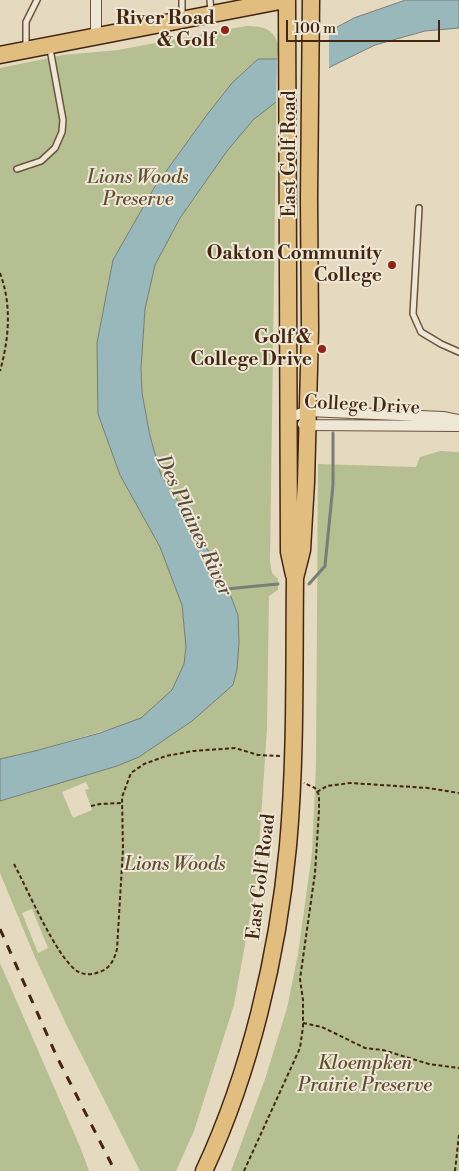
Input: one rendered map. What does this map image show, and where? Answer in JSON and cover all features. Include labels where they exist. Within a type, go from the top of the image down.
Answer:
[{"type":"main road","points":[[0,55],[182,21],[211,7],[286,0]]},
{"type":"main road","name":"East Golf Road","points":[[286,0],[289,552],[295,578]]},
{"type":"main road","name":"East Golf Road","points":[[204,1171],[240,1075],[266,986],[279,918],[288,847],[293,757],[295,578],[302,550],[308,418],[311,0]]},
{"type":"street","points":[[96,0],[96,36]]},
{"type":"street","name":"College Drive","points":[[288,418],[443,417],[459,420]]},
{"type":"street","name":"College Drive","points":[[308,418],[459,426]]},
{"type":"lane","points":[[26,50],[26,22],[37,0]]},
{"type":"lane","points":[[182,0],[182,21]]},
{"type":"lane","points":[[17,169],[41,161],[55,148],[62,132],[63,120],[49,46]]},
{"type":"lane","points":[[419,208],[413,314],[421,332],[459,352]]},
{"type":"path","points":[[0,273],[8,308],[8,328],[5,356],[0,371]]},
{"type":"path","points":[[14,864],[68,964],[84,974],[93,974],[105,970],[113,961],[117,949],[123,850],[122,797],[131,773],[144,764],[166,756],[193,751],[235,748],[258,755],[293,757]]},
{"type":"path","points":[[244,1171],[300,1048],[303,1000],[300,979],[315,873],[319,811],[316,788],[292,778]]},
{"type":"path","points":[[318,792],[327,786],[350,783],[428,788],[459,793]]},
{"type":"path","points":[[91,806],[122,803]]},
{"type":"path","points":[[303,1023],[322,1027],[365,1048],[383,1050],[429,1064],[459,1068]]},
{"type":"path","points":[[455,1171],[459,1135]]},
{"type":"green space","name":"Lions Woods Preserve","points":[[246,26],[260,27],[270,31],[277,40],[280,54],[277,56],[270,562],[272,573],[278,579],[278,590],[269,596],[267,728],[257,878],[234,1005],[194,1131],[176,1171],[140,1171],[66,1024],[34,955],[0,873],[0,801],[47,787],[120,726],[35,751],[0,759],[0,68],[63,55],[118,50]],"holes":[[[86,782],[89,789],[85,790],[92,810],[73,818],[62,792]],[[32,909],[48,948],[38,953],[22,913]]]},
{"type":"green space","name":"Kloempken Prairie Preserve","points":[[440,451],[459,452],[459,1171],[231,1171],[265,1079],[287,1008],[298,954],[312,853],[316,764],[318,464],[416,467],[420,457]]},
{"type":"green space","points":[[0,963],[81,1149],[89,1171],[0,1171]]},
{"type":"water","points":[[406,0],[459,0],[459,28],[425,31],[375,45],[332,66],[276,102],[253,120],[227,151],[180,218],[155,265],[145,309],[141,368],[142,393],[150,436],[161,475],[180,504],[185,517],[210,553],[228,589],[238,615],[239,643],[237,669],[233,685],[192,721],[139,757],[117,766],[0,801],[0,759],[100,733],[141,718],[172,690],[184,664],[186,647],[182,605],[160,547],[120,475],[98,414],[97,343],[113,260],[154,188],[232,83],[258,59],[277,59],[354,18]]},
{"type":"pier","points":[[329,29],[329,71],[276,105],[277,56]]},
{"type":"waterway","points":[[309,584],[325,566],[333,485],[333,433]]},
{"type":"waterway","name":"Des Plaines River","points":[[226,589],[278,584]]},
{"type":"railway","points":[[0,929],[57,1057],[115,1171]]},
{"type":"place","name":"River Road & Golf","points":[[225,30]]},
{"type":"place","name":"Oakton Community College","points":[[392,265]]},
{"type":"place","name":"Golf & College Drive","points":[[322,349]]},
{"type":"park label","name":"Lions Woods","points":[[175,865]]}]
